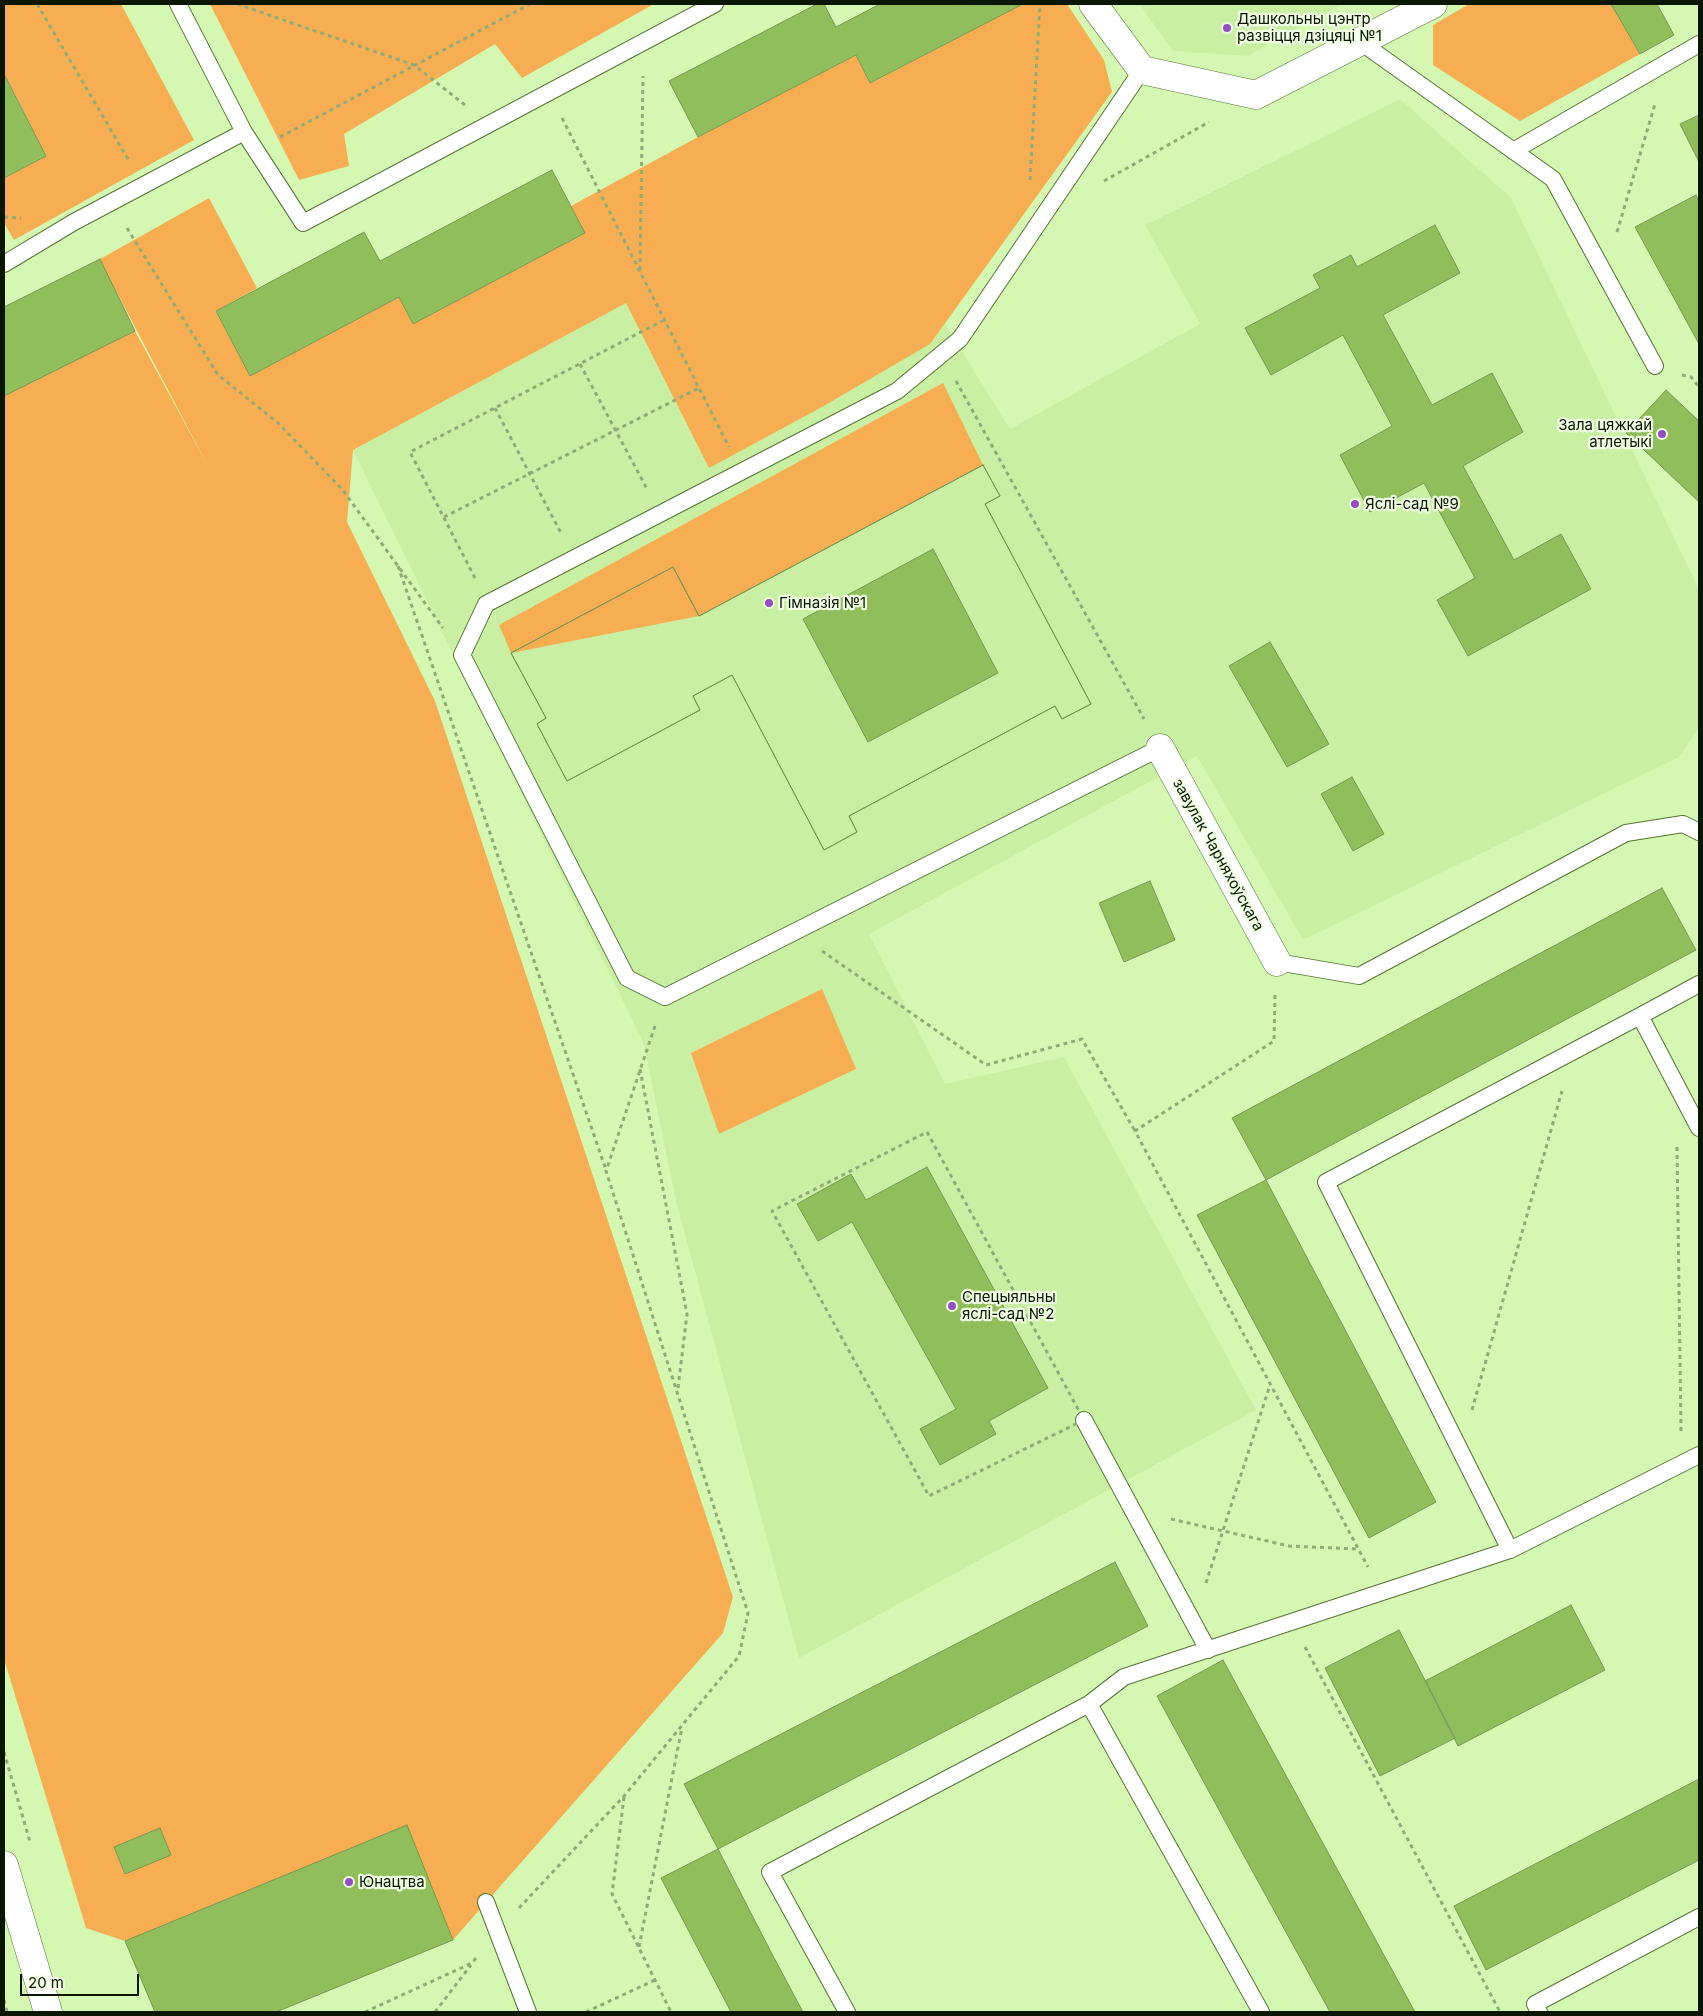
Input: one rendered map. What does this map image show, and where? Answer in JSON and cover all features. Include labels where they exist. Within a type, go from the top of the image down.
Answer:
[{"type":"street","points":[[1093,4],[1142,70],[1256,96],[1433,4]]},
{"type":"street","name":"завулак Чарняхоўскага","points":[[1160,748],[1277,962]]},
{"type":"street","points":[[4,1865],[48,2012]]},
{"type":"lane","points":[[178,4],[244,132],[303,223],[715,4]]},
{"type":"lane","points":[[1359,41],[1553,180],[1656,366]]},
{"type":"lane","points":[[1513,151],[1699,44]]},
{"type":"lane","points":[[1142,70],[960,339],[897,390],[486,604],[462,655],[627,978],[665,997],[1160,748]]},
{"type":"lane","points":[[4,264],[74,222],[244,132]]},
{"type":"lane","points":[[1277,962],[1359,976],[1626,833],[1682,824],[1699,832]]},
{"type":"lane","points":[[1510,1550],[1326,1182],[1699,984]]},
{"type":"lane","points":[[1640,1016],[1699,1128]]},
{"type":"lane","points":[[1084,1420],[1208,1650]]},
{"type":"lane","points":[[848,2012],[770,1872],[1089,1704],[1124,1677],[1510,1550],[1699,1455]]},
{"type":"lane","points":[[1089,1704],[1261,2012]]},
{"type":"lane","points":[[486,1902],[528,2012]]},
{"type":"lane","points":[[1540,2012],[1535,2004],[1699,1917]]},
{"type":"path","points":[[37,4],[143,185]]},
{"type":"path","points":[[237,4],[414,65],[489,124]]},
{"type":"path","points":[[255,150],[530,4]]},
{"type":"path","points":[[1030,180],[1040,4]]},
{"type":"path","points":[[640,270],[644,42]]},
{"type":"path","points":[[1604,273],[1667,63]]},
{"type":"path","points":[[548,92],[730,448],[722,452]]},
{"type":"path","points":[[1103,182],[1256,96]]},
{"type":"path","points":[[111,203],[218,375],[277,422],[342,489],[462,655]]},
{"type":"path","points":[[476,581],[410,452],[664,320]]},
{"type":"path","points":[[941,355],[1160,748]]},
{"type":"path","points":[[580,364],[648,491]]},
{"type":"path","points":[[444,517],[616,432],[699,388]]},
{"type":"path","points":[[495,408],[562,536]]},
{"type":"path","points":[[398,566],[606,1170],[748,1613],[739,1656],[624,1796],[497,1932],[435,2012]]},
{"type":"path","points":[[794,931],[986,1065],[1082,1039],[1135,1131],[1381,1592]]},
{"type":"path","points":[[1135,1131],[1274,1041],[1277,962]]},
{"type":"path","points":[[606,1170],[665,997]]},
{"type":"path","points":[[1461,1451],[1573,1052]]},
{"type":"path","points":[[640,1069],[687,1314],[677,1391]]},
{"type":"path","points":[[927,1132],[1084,1420],[929,1496],[772,1211],[927,1132]]},
{"type":"path","points":[[1677,1146],[1681,1464]]},
{"type":"path","points":[[1193,1622],[1270,1385]]},
{"type":"path","points":[[1134,1511],[1290,1546],[1358,1549]]},
{"type":"path","points":[[1292,1622],[1500,2012]]},
{"type":"path","points":[[639,1947],[683,1725]]},
{"type":"path","points":[[624,1796],[612,1894],[671,2012]]},
{"type":"path","points":[[365,2012],[472,1963]]},
{"type":"path","points":[[586,2012],[655,1980]]},
{"type":"path","points":[[4,2000],[7,2012]]},
{"type":"shaded area","points":[[4,4],[121,4],[194,140],[14,240],[4,223],[4,178],[46,156],[4,74]]},
{"type":"shaded area","points":[[210,4],[654,4],[522,78],[495,44],[344,134],[349,166],[299,180]]},
{"type":"shaded area","points":[[1022,4],[1067,4],[1104,60],[1112,92],[930,344],[822,407],[709,468],[626,303],[353,450],[347,522],[435,701],[733,1597],[723,1633],[453,1940],[276,2012],[155,2012],[125,1941],[86,1928],[4,1659],[4,307],[100,259],[209,198],[257,288],[216,311],[250,376],[399,297],[413,324],[585,233],[571,206],[698,137],[856,55],[871,83]],"holes":[[[115,289],[209,468],[135,331]]]},
{"type":"shaded area","name":"Дашкольны цэнтр развіцця дзіцяці №1","points":[[1139,4],[1341,4],[1248,56],[1173,51]]},
{"type":"shaded area","points":[[1469,4],[1612,4],[1640,54],[1520,121],[1433,65],[1433,25]]},
{"type":"shaded area","points":[[1400,99],[1511,198],[1694,579],[1699,591],[1699,727],[1679,757],[1303,940],[1197,756],[869,934],[945,1084],[1064,1057],[1256,1410],[799,1658],[676,1201],[644,1044],[353,450],[855,179],[1010,429],[1200,324],[1145,225]]},
{"type":"shaded area","points":[[943,383],[983,465],[699,616],[511,653],[499,625]]},
{"type":"shaded area","points":[[822,989],[856,1069],[719,1134],[691,1053]]},
{"type":"building","points":[[817,4],[824,4],[836,27],[880,4],[1021,5],[870,83],[856,55],[698,137],[669,81]]},
{"type":"building","points":[[1611,4],[1657,4],[1674,35],[1640,54]]},
{"type":"building","points":[[4,74],[46,156],[4,178]]},
{"type":"building","points":[[1699,115],[1699,162],[1680,124]]},
{"type":"building","points":[[552,170],[585,233],[413,324],[399,297],[250,376],[216,311],[364,232],[380,261]]},
{"type":"building","points":[[1696,195],[1699,201],[1699,344],[1635,227]]},
{"type":"building","points":[[1435,225],[1460,273],[1383,315],[1432,405],[1492,373],[1523,432],[1463,466],[1514,560],[1561,534],[1591,589],[1468,656],[1437,600],[1475,578],[1424,483],[1370,512],[1340,455],[1392,426],[1343,335],[1271,375],[1245,328],[1320,288],[1313,275],[1351,255],[1357,267]]},
{"type":"building","points":[[100,259],[135,331],[4,396],[4,307]]},
{"type":"building","points":[[1666,390],[1699,421],[1699,502],[1626,433]]},
{"type":"building","points":[[983,465],[1000,496],[985,504],[1091,704],[1062,719],[1055,706],[849,816],[857,832],[824,850],[732,675],[693,696],[700,710],[567,781],[537,724],[546,718],[511,653],[673,567],[699,616]],"holes":[[[933,549],[998,673],[868,742],[803,619]]]},
{"type":"building","points":[[983,465],[1000,496],[985,504],[1091,704],[1062,719],[1055,706],[849,816],[857,832],[824,850],[732,675],[693,696],[700,710],[567,781],[537,724],[546,718],[511,653],[673,567],[699,616]]},
{"type":"building","points":[[1270,642],[1329,744],[1287,767],[1229,666]]},
{"type":"building","points":[[1352,777],[1384,834],[1353,851],[1321,794]]},
{"type":"building","points":[[1150,881],[1175,940],[1124,962],[1099,903]]},
{"type":"building","points":[[1662,888],[1696,950],[1266,1180],[1232,1118]]},
{"type":"building","points":[[927,1167],[1048,1388],[989,1421],[996,1434],[940,1465],[920,1429],[956,1409],[852,1222],[818,1241],[797,1204],[851,1174],[866,1200]]},
{"type":"building","points":[[1266,1180],[1436,1502],[1369,1538],[1197,1215]]},
{"type":"building","points":[[1115,1562],[1148,1626],[718,1849],[684,1784]]},
{"type":"building","points":[[1571,1605],[1605,1670],[1458,1746],[1425,1681]]},
{"type":"building","points":[[1399,1630],[1455,1738],[1380,1776],[1325,1668]]},
{"type":"building","points":[[1223,1660],[1415,2012],[1330,2012],[1238,1845],[1157,1696]]},
{"type":"building","points":[[1699,1779],[1699,1860],[1486,1970],[1454,1906]]},
{"type":"building","name":"Юнацтва","points":[[407,1825],[453,1940],[276,2012],[155,2012],[125,1941]]},
{"type":"building","points":[[160,1828],[171,1855],[125,1874],[114,1847]]},
{"type":"building","points":[[718,1849],[803,2012],[731,2012],[661,1878]]},
{"type":"place","name":"Дашкольны цэнтр развіцця дзіцяці №1","points":[[1227,28]]},
{"type":"place","name":"Зала цяжкай атлетыкі","points":[[1662,434]]},
{"type":"place","name":"Яслі-сад №9","points":[[1355,504]]},
{"type":"place","name":"Гімназія №1","points":[[769,603]]},
{"type":"place","name":"Спецыяльны яслі-сад №2","points":[[952,1306]]},
{"type":"place","name":"Юнацтва","points":[[349,1882]]}]
